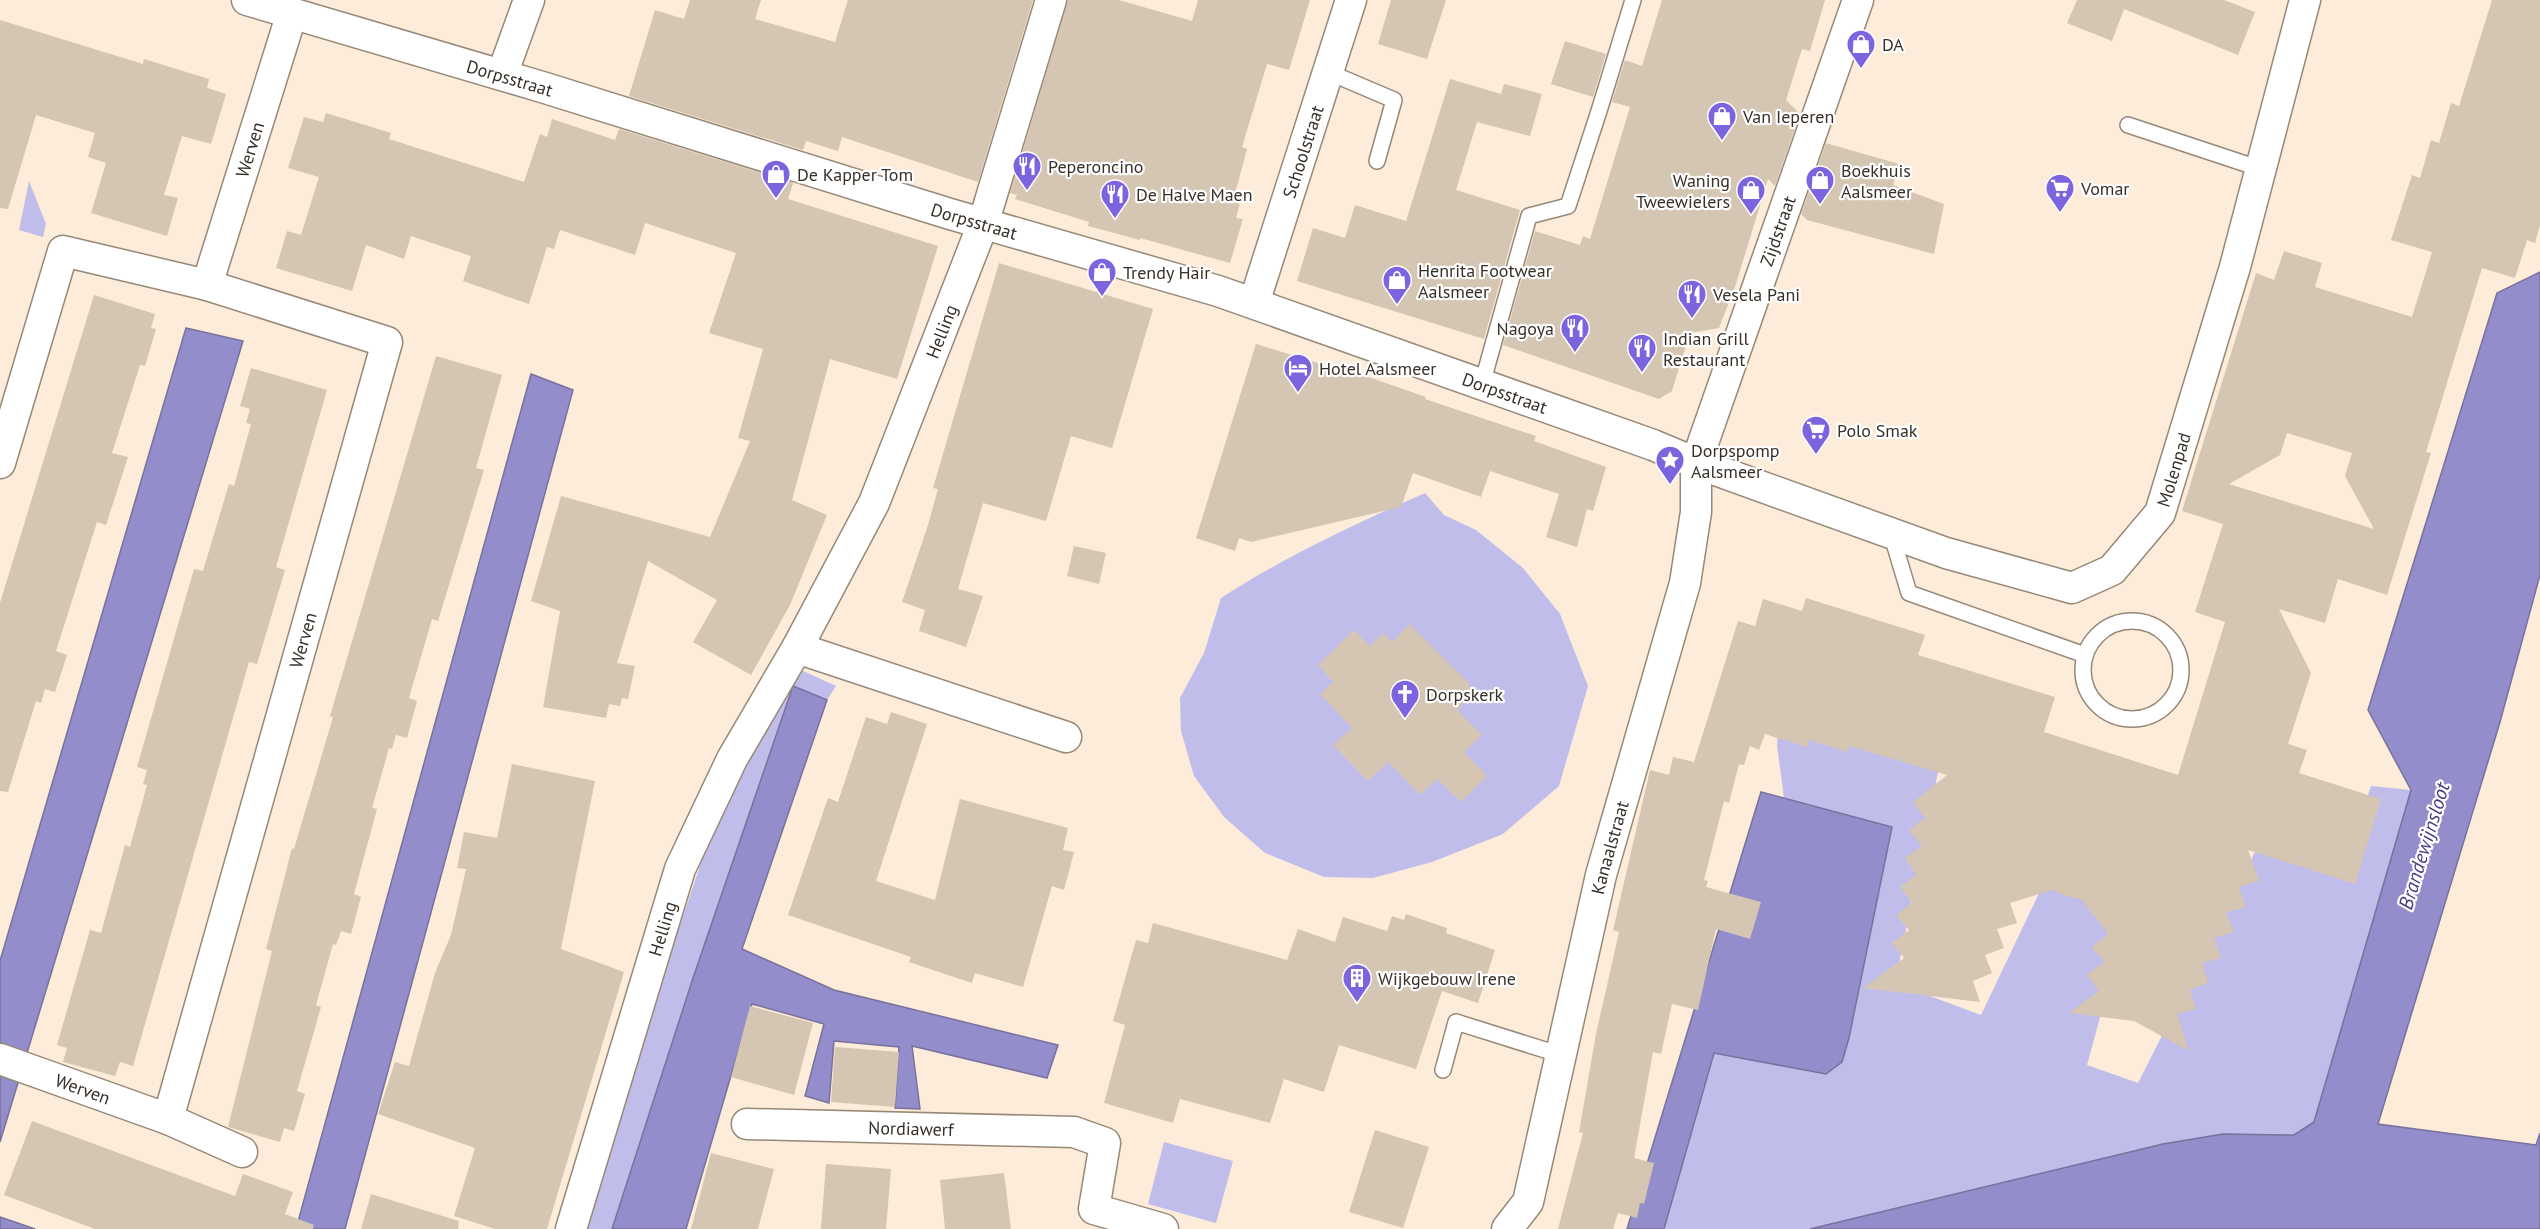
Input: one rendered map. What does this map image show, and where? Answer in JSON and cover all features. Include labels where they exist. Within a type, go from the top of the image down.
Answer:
[{"type":"street","name":"Dorpsstraat","points":[[247,0],[502,75],[983,224],[1218,291],[1653,445],[1696,463]]},
{"type":"street","points":[[502,75],[529,0]]},
{"type":"street","name":"Helling","points":[[571,1229],[680,869],[732,759],[797,648],[874,503],[983,224],[1051,0]]},
{"type":"street","name":"Schoolstraat","points":[[1254,303],[1351,0]]},
{"type":"street","name":"Zijdstraat","points":[[1696,463],[1858,0]]},
{"type":"street","name":"Molenpad","points":[[1696,463],[1946,553],[2072,588],[2112,570],[2160,513],[2235,267],[2305,0]]},
{"type":"street","name":"Werven","points":[[207,285],[292,14]]},
{"type":"street","name":"Werven","points":[[0,463],[63,251],[207,285],[387,342],[168,1119]]},
{"type":"street","name":"Kanaalstraat","points":[[1507,1229],[1528,1202],[1601,875],[1685,583],[1696,512],[1696,463]]},
{"type":"street","points":[[797,648],[1066,737]]},
{"type":"street","name":"Werven","points":[[0,1059],[168,1119],[242,1152]]},
{"type":"street","name":"Nordiawerf","points":[[747,1124],[1074,1132],[1105,1143],[1094,1209],[1163,1229]]},
{"type":"lane","points":[[1482,384],[1529,216],[1568,206],[1633,0]]},
{"type":"lane","points":[[1328,72],[1394,100],[1377,162]]},
{"type":"lane","points":[[2128,125],[2261,169]]},
{"type":"lane","points":[[1891,532],[1909,592],[2085,655]]},
{"type":"lane","points":[[2122,622],[2139,622],[2155,627],[2167,636],[2181,667],[2179,684],[2167,705],[2153,715],[2137,719],[2120,718],[2108,714],[2095,703],[2086,689],[2083,672],[2085,655],[2093,640],[2106,628],[2122,622]]},
{"type":"lane","points":[[1443,1070],[1456,1022],[1560,1055]]},
{"type":"shaded area","points":[[29,181],[46,224],[43,237],[19,230]]},
{"type":"shaded area","points":[[1425,493],[1444,515],[1476,530],[1523,568],[1560,614],[1588,686],[1559,786],[1503,834],[1432,862],[1373,878],[1324,877],[1265,853],[1224,817],[1194,776],[1181,731],[1180,698],[1204,653],[1221,598],[1321,541]]},
{"type":"shaded area","points":[[801,670],[836,686],[827,700],[793,686],[693,978],[612,1229],[577,1229],[723,798]]},
{"type":"shaded area","points":[[1949,718],[1895,983],[1981,1015],[2082,803],[2152,827],[2087,1065],[2138,1083],[2256,850],[2340,877],[2371,786],[2411,790],[2314,1122],[2295,1135],[2223,1134],[2163,1144],[1810,1229],[1664,1229],[1714,1053],[1826,1074],[1842,1062],[1849,1038],[1892,827],[1784,798],[1777,745],[1778,723]]},
{"type":"shaded area","points":[[1164,1142],[1233,1161],[1216,1223],[1148,1204]]},
{"type":"water","name":"Brandewijnsloot","points":[[2540,272],[2540,575],[2500,722],[2378,1124],[2536,1145],[2540,1133],[2540,1229],[1810,1229],[2163,1144],[2223,1134],[2294,1135],[2314,1122],[2411,790],[2368,710],[2497,293]]},
{"type":"water","points":[[186,328],[243,341],[0,1142],[0,961]]},
{"type":"water","points":[[531,374],[573,390],[345,1229],[296,1229]]},
{"type":"water","points":[[793,686],[827,700],[742,949],[834,990],[1058,1045],[1047,1078],[912,1046],[920,1109],[895,1108],[899,1047],[834,1041],[829,1103],[805,1096],[824,1024],[752,1004],[686,1229],[612,1229],[693,978]]},
{"type":"water","points":[[1761,792],[1892,827],[1849,1038],[1842,1062],[1826,1074],[1714,1053],[1664,1229],[1627,1229]]},
{"type":"water","points":[[0,1217],[35,1229],[0,1229]]},
{"type":"building","points":[[690,0],[761,0],[755,19],[835,42],[848,0],[1033,0],[978,182],[842,137],[838,151],[806,141],[803,150],[629,96],[655,10],[684,19]]},
{"type":"building","points":[[1068,0],[1119,0],[1192,21],[1198,0],[1310,0],[1289,70],[1267,64],[1242,147],[1247,149],[1234,197],[1241,199],[1236,218],[1243,219],[1230,263],[1088,226],[1089,222],[1015,199],[1017,195],[1010,193]]},
{"type":"building","points":[[1391,0],[1446,0],[1427,59],[1378,44]]},
{"type":"building","points":[[1662,0],[1825,0],[1810,51],[1802,49],[1786,100],[1800,114],[1775,186],[1768,179],[1735,287],[1719,328],[1690,333],[1672,391],[1659,399],[1503,345],[1535,231],[1580,245],[1583,236],[1590,239],[1630,107],[1612,102],[1625,60],[1642,66]]},
{"type":"building","points":[[2077,0],[2224,0],[2255,12],[2238,55],[2124,9],[2112,41],[2067,23]]},
{"type":"building","points":[[2492,0],[2540,0],[2540,225],[2535,243],[2527,240],[2515,278],[2482,268],[2426,452],[2431,453],[2387,595],[2338,579],[2325,623],[2279,609],[2311,673],[2288,744],[2307,750],[2299,773],[2381,799],[2355,884],[2248,850],[2259,881],[2239,887],[2246,907],[2226,912],[2234,932],[2214,938],[2221,958],[2202,963],[2208,983],[2190,990],[2196,1009],[2177,1014],[2189,1051],[2134,1021],[2069,1013],[2099,991],[2087,975],[2104,962],[2092,947],[2108,934],[2081,899],[2053,890],[2010,903],[2017,923],[1997,929],[2004,948],[1985,955],[1992,973],[1973,981],[1980,1002],[1863,988],[1904,958],[1892,943],[1909,930],[1896,915],[1912,903],[1900,887],[1916,875],[1905,858],[1922,846],[1909,830],[1925,818],[1913,802],[1947,775],[1849,746],[1848,752],[1809,740],[1807,747],[1765,734],[1759,750],[1750,746],[1744,765],[1739,764],[1729,803],[1724,801],[1704,880],[1708,881],[1706,887],[1761,902],[1750,939],[1716,929],[1698,1010],[1672,1004],[1661,1054],[1653,1052],[1634,1158],[1654,1163],[1644,1204],[1640,1203],[1637,1218],[1618,1213],[1613,1229],[1558,1229],[1583,1133],[1579,1132],[1596,1034],[1619,932],[1613,930],[1650,770],[1669,775],[1673,757],[1694,762],[1738,621],[1755,626],[1763,599],[1802,611],[1806,598],[1925,635],[1918,655],[2055,697],[2044,732],[2178,775],[2225,622],[2195,612],[2223,524],[2182,511],[2256,273],[2274,280],[2284,251],[2322,263],[2315,287],[2412,317],[2432,252],[2391,240],[2412,175],[2420,178],[2431,140],[2439,143],[2451,103],[2459,106]],"holes":[[[2287,433],[2352,453],[2345,476],[2374,529],[2229,484],[2280,455]]]},
{"type":"building","points":[[0,20],[143,64],[144,59],[209,79],[207,88],[226,94],[211,144],[182,136],[164,195],[178,198],[167,236],[91,213],[106,163],[88,157],[95,133],[36,115],[8,209],[0,208]]},
{"type":"building","points":[[1565,41],[1606,54],[1593,97],[1551,84]]},
{"type":"building","points":[[1450,79],[1501,94],[1504,84],[1542,94],[1530,136],[1477,122],[1456,190],[1520,210],[1484,339],[1297,281],[1313,228],[1345,238],[1355,205],[1406,221]]},
{"type":"building","points":[[326,113],[391,133],[389,139],[524,182],[540,134],[547,137],[552,119],[615,140],[619,129],[793,183],[788,199],[938,246],[897,379],[830,359],[792,500],[827,515],[790,605],[751,675],[693,642],[717,600],[648,561],[617,663],[635,666],[628,699],[622,698],[620,706],[609,704],[606,718],[543,707],[560,611],[531,601],[561,496],[710,537],[750,441],[738,438],[763,349],[709,333],[736,253],[645,223],[635,255],[560,230],[554,249],[547,247],[529,304],[463,281],[471,256],[411,236],[404,259],[366,245],[352,291],[276,268],[287,231],[301,235],[319,177],[288,168],[304,117],[323,122]]},
{"type":"building","points":[[1826,143],[1899,164],[1893,185],[1944,204],[1934,254],[1807,220],[1801,214]]},
{"type":"building","points":[[999,263],[1153,309],[1112,448],[1071,436],[1046,521],[983,503],[958,589],[983,596],[966,647],[919,631],[925,610],[902,602],[928,525],[938,489],[933,488]]},
{"type":"building","points":[[94,295],[155,314],[151,328],[156,329],[145,366],[140,365],[112,453],[128,457],[106,525],[97,522],[56,651],[67,655],[55,692],[45,689],[41,703],[36,701],[8,792],[0,791],[0,603]]},
{"type":"building","points":[[1256,344],[1356,375],[1357,373],[1426,397],[1425,399],[1536,436],[1534,441],[1606,467],[1593,511],[1587,509],[1577,547],[1546,537],[1559,494],[1490,471],[1481,497],[1413,473],[1401,507],[1251,542],[1239,538],[1235,551],[1196,538]]},
{"type":"building","points":[[436,356],[502,375],[476,468],[484,470],[438,621],[432,619],[409,698],[417,701],[407,738],[396,735],[392,749],[389,748],[372,808],[377,809],[354,894],[361,897],[351,934],[341,931],[336,945],[333,944],[316,1005],[321,1007],[297,1091],[305,1094],[294,1131],[284,1128],[280,1142],[228,1127],[272,951],[266,949],[292,848],[294,849],[333,717],[330,716]]},
{"type":"building","points":[[251,368],[327,390],[276,567],[285,570],[257,664],[249,662],[133,1066],[120,1062],[115,1076],[63,1062],[67,1048],[57,1045],[90,930],[101,933],[125,845],[130,847],[147,785],[143,784],[147,770],[137,767],[194,569],[203,571],[229,484],[234,486],[251,424],[246,423],[250,409],[240,406]]},
{"type":"building","points":[[1074,546],[1106,553],[1099,584],[1067,576]]},
{"type":"building","name":"Dorpskerk","points":[[1409,624],[1470,684],[1468,686],[1475,693],[1457,710],[1482,735],[1464,752],[1487,776],[1461,802],[1437,779],[1420,795],[1388,762],[1368,781],[1333,745],[1352,728],[1320,694],[1333,682],[1318,665],[1354,630],[1370,646],[1383,633],[1392,642]]},
{"type":"building","points":[[891,712],[927,724],[876,881],[935,900],[960,799],[1068,828],[1063,850],[1074,852],[1064,890],[1052,886],[1023,987],[975,973],[972,983],[909,962],[911,957],[788,915],[828,798],[838,802],[866,717],[887,724]]},
{"type":"building","points":[[512,764],[595,781],[561,949],[624,972],[547,1229],[495,1229],[454,1216],[475,1148],[378,1114],[395,1062],[409,1066],[435,973],[451,935],[466,869],[457,868],[464,832],[497,838]]},
{"type":"building","points":[[1406,914],[1447,928],[1446,933],[1495,950],[1478,1003],[1442,991],[1416,1069],[1339,1045],[1324,1092],[1284,1079],[1270,1123],[1180,1099],[1173,1123],[1104,1103],[1125,1025],[1113,1021],[1136,940],[1148,943],[1153,923],[1287,960],[1298,929],[1335,942],[1343,917],[1387,931],[1392,916],[1404,920]]},
{"type":"building","points":[[750,1006],[813,1023],[794,1095],[731,1077]]},
{"type":"building","points":[[835,1047],[899,1052],[895,1107],[831,1102]]},
{"type":"building","points":[[32,1121],[235,1196],[243,1174],[293,1192],[285,1214],[314,1225],[313,1229],[95,1229],[4,1195]]},
{"type":"building","points":[[1375,1130],[1429,1147],[1403,1228],[1349,1212]]},
{"type":"building","points":[[711,1153],[774,1169],[758,1229],[691,1229]]},
{"type":"building","points":[[826,1164],[891,1169],[886,1229],[821,1229]]},
{"type":"building","points":[[1004,1173],[1011,1229],[945,1229],[940,1180]]},
{"type":"building","points":[[371,1194],[459,1221],[458,1229],[361,1229]]},
{"type":"place","name":"DA","points":[[1861,70]]},
{"type":"place","name":"Van Ieperen","points":[[1722,142]]},
{"type":"place","name":"Peperoncino","points":[[1027,192]]},
{"type":"place","name":"De Kapper Tom","points":[[776,200]]},
{"type":"place","name":"Boekhuis Aalsmeer","points":[[1820,206]]},
{"type":"place","name":"Vomar","points":[[2060,214]]},
{"type":"place","name":"Waning Tweewielers","points":[[1751,216]]},
{"type":"place","name":"De Halve Maen","points":[[1115,220]]},
{"type":"place","name":"Trendy Hair","points":[[1102,298]]},
{"type":"place","name":"Henrita Footwear Aalsmeer","points":[[1397,306]]},
{"type":"place","name":"Vesela Pani","points":[[1692,320]]},
{"type":"place","name":"Nagoya","points":[[1575,354]]},
{"type":"place","name":"Indian Grill Restaurant","points":[[1642,374]]},
{"type":"place","name":"Hotel Aalsmeer","points":[[1298,394]]},
{"type":"place","name":"Polo Smak","points":[[1816,456]]},
{"type":"place","name":"Dorpspomp Aalsmeer","points":[[1670,486]]},
{"type":"place","name":"Dorpskerk","points":[[1405,720]]},
{"type":"place","name":"Wijkgebouw Irene","points":[[1357,1004]]}]
